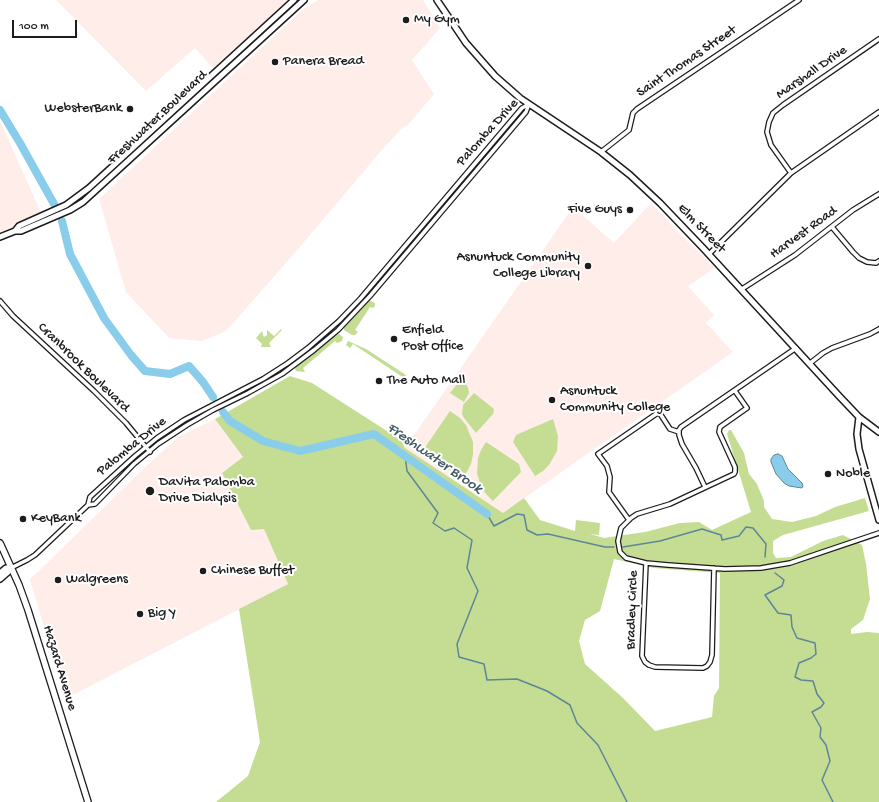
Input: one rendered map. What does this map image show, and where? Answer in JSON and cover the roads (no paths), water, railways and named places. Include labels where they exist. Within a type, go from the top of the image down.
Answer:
[{"type":"main road","name":"Hazard Avenue","points":[[0,543],[20,587],[32,621],[88,802]]},
{"type":"street","name":"Freshwater Boulevard","points":[[15,231],[19,226],[66,205],[78,197],[294,0]]},
{"type":"street","name":"Freshwater Boulevard","points":[[0,237],[15,231],[22,231],[70,210],[83,202],[131,160],[304,0]]},
{"type":"street","name":"Elm Street","points":[[437,0],[460,34],[481,61],[504,85],[529,104],[602,152],[619,165],[652,195],[742,289],[859,417],[879,432]]},
{"type":"street","name":"Saint Thomas Street","points":[[602,152],[629,130],[633,113],[637,109],[799,0]]},
{"type":"street","name":"Marshall Drive","points":[[791,173],[772,145],[767,132],[773,113],[879,39]]},
{"type":"street","points":[[220,66],[225,73]]},
{"type":"street","name":"Palomba Drive","points":[[88,506],[90,497],[146,447],[184,420],[263,379],[308,348],[334,326],[361,298],[522,108],[529,104]]},
{"type":"street","name":"Palomba Drive","points":[[11,568],[35,555],[88,506],[95,504],[134,464],[164,440],[200,418],[286,371],[338,330],[370,296],[526,112],[529,104]]},
{"type":"street","points":[[709,254],[791,173],[879,112]]},
{"type":"street","points":[[126,154],[131,160]]},
{"type":"street","name":"Harvest Road","points":[[742,289],[795,255],[853,210],[879,194]]},
{"type":"street","points":[[832,227],[852,252],[859,258],[867,262],[879,262]]},
{"type":"street","points":[[393,260],[400,260]]},
{"type":"street","name":"Cranbrook Boulevard","points":[[0,301],[13,316],[94,391],[126,423],[150,452]]},
{"type":"street","points":[[334,326],[338,330]]},
{"type":"street","points":[[810,364],[823,353],[832,348],[879,329]]},
{"type":"street","points":[[705,487],[682,444],[679,432],[681,427],[796,348]]},
{"type":"street","points":[[283,366],[286,371]]},
{"type":"street","points":[[679,432],[670,429],[659,412],[598,454],[607,466],[610,477],[610,492],[629,520],[637,514],[670,504],[734,474],[735,467],[719,432],[720,427],[747,408],[735,391]]},
{"type":"street","points":[[197,413],[200,418]]},
{"type":"street","points":[[859,417],[857,434],[859,449],[879,520]]},
{"type":"street","name":"Bradley Circle","points":[[629,520],[621,528],[618,541],[620,552],[626,558],[646,563],[714,568],[761,568],[790,563],[879,533]]},
{"type":"street","name":"Bradley Circle","points":[[646,563],[642,656],[645,662],[655,667],[703,668],[710,662],[712,658],[714,568]]},
{"type":"street","points":[[0,573],[6,568],[11,568]]},
{"type":"street","points":[[0,579],[11,568]]},
{"type":"water","points":[[778,454],[782,456],[788,469],[802,483],[802,488],[789,486],[776,474],[771,459],[774,455]]},
{"type":"waterway","name":"Freshwater Brook","points":[[0,110],[54,204]]},
{"type":"waterway","name":"Freshwater Brook","points":[[62,221],[70,254],[104,318],[131,355],[145,371],[170,374],[189,366],[203,382],[213,397]]},
{"type":"waterway","name":"Freshwater Brook","points":[[223,412],[230,421],[263,441],[300,451],[374,434],[487,514]]},
{"type":"waterway","points":[[405,455],[407,471],[438,513],[433,523],[445,531],[454,528],[472,540],[467,568],[478,591],[457,644],[459,657],[484,664],[487,680],[517,679],[547,691],[570,705],[577,723],[598,745],[627,802]]},
{"type":"waterway","name":"Freshwater Brook","points":[[487,514],[494,526],[517,514],[524,515],[527,530],[537,535],[548,534],[605,547],[614,547]]},
{"type":"waterway","name":"Freshwater Brook","points":[[623,547],[660,541],[702,529],[721,535],[722,540],[739,536],[746,527],[753,528],[766,544],[765,557]]},
{"type":"waterway","name":"Freshwater Brook","points":[[775,573],[784,580],[782,586],[765,595],[778,613],[791,615],[792,627],[797,638],[815,643],[816,654],[799,663],[795,677],[801,680],[813,681],[817,694],[824,703],[821,707],[812,712],[821,728],[820,737],[826,745],[830,761],[822,780],[833,802]]},
{"type":"place","name":"My Gym","points":[[406,20]]},
{"type":"place","name":"Panera Bread","points":[[275,62]]},
{"type":"place","name":"WebsterBank","points":[[130,109]]},
{"type":"place","name":"Five Guys","points":[[630,210]]},
{"type":"place","name":"Asnuntuck Community College Library","points":[[588,266]]},
{"type":"place","name":"Enfield Post Office","points":[[394,339]]},
{"type":"place","name":"The Auto Mall","points":[[379,381]]},
{"type":"place","name":"Asnuntuck Community College","points":[[552,400]]},
{"type":"place","name":"Noble","points":[[828,474]]},
{"type":"place","name":"DaVita Palomba Drive Dialysis","points":[[150,491]]},
{"type":"place","name":"KeyBank","points":[[23,519]]},
{"type":"place","name":"Chinese Buffet","points":[[203,571]]},
{"type":"place","name":"Walgreens","points":[[58,580]]},
{"type":"place","name":"Big Y","points":[[140,614]]}]
